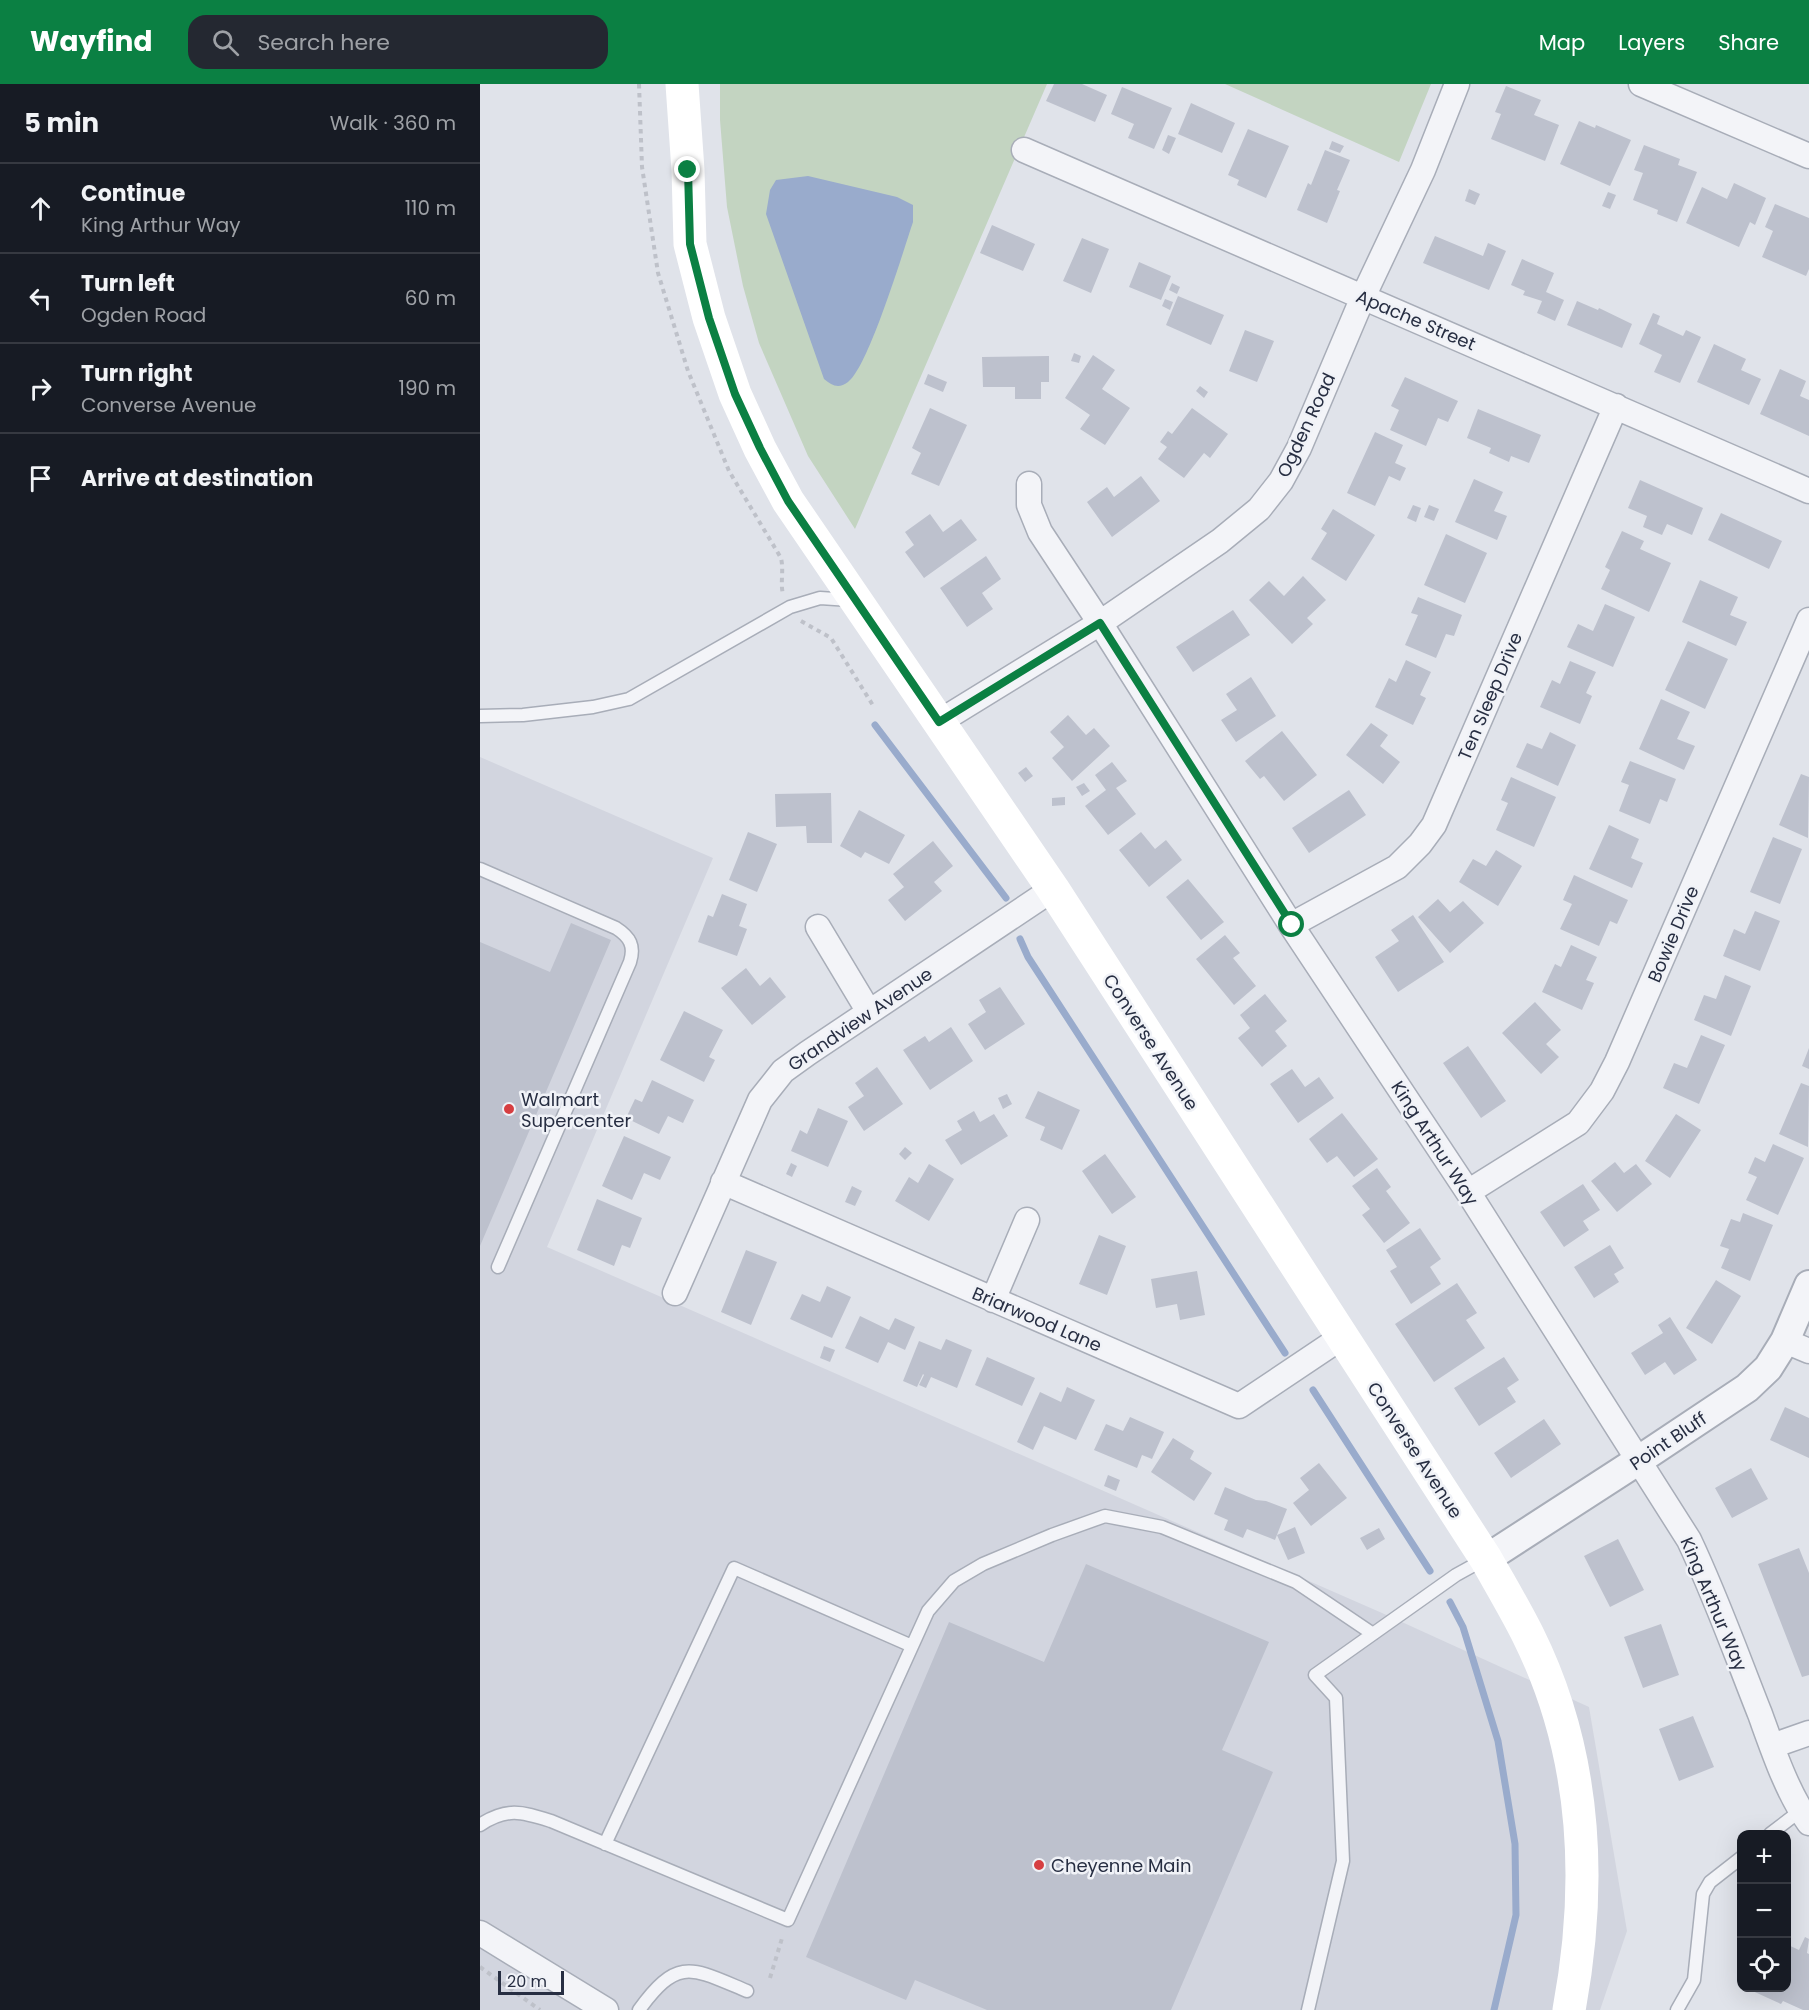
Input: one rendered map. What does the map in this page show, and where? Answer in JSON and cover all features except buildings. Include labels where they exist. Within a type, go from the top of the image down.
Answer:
[{"type":"main road","name":"Converse Avenue","points":[[682,84],[690,244],[713,328],[735,394],[765,459],[788,501],[1053,889],[1486,1559],[1528,1635],[1556,1701],[1573,1764],[1581,1825],[1583,1895],[1577,1965],[1569,2010]]},
{"type":"street","name":"Ogden Road","points":[[939,722],[1100,623],[1220,541],[1258,510],[1281,481],[1299,448],[1363,297],[1423,170],[1457,84]]},
{"type":"street","points":[[1641,84],[1809,156]]},
{"type":"street","name":"Apache Street","points":[[1024,150],[1809,491]]},
{"type":"street","name":"Ten Sleep Drive","points":[[1292,925],[1397,867],[1420,844],[1434,825],[1616,406]]},
{"type":"street","name":"King Arthur Way","points":[[1029,484],[1029,505],[1040,532],[1292,925],[1468,1192],[1689,1540],[1711,1588],[1772,1746],[1805,1817]]},
{"type":"street","name":"Bowie Drive","points":[[1468,1192],[1578,1123],[1602,1092],[1809,620]]},
{"type":"street","name":"Grandview Avenue","points":[[675,1293],[760,1100],[783,1071],[1053,889]]},
{"type":"street","points":[[818,927],[869,1012]]},
{"type":"street","name":"Briarwood Lane","points":[[723,1182],[1239,1406],[1342,1337]]},
{"type":"street","points":[[993,1300],[1027,1220]]},
{"type":"street","name":"Point Bluff","points":[[1486,1559],[1748,1388],[1768,1368],[1797,1346],[1809,1285]]},
{"type":"street","points":[[1772,1746],[1809,1733]]},
{"type":"street","points":[[480,1932],[606,2010]]},
{"type":"lane","points":[[480,716],[523,716],[593,707],[629,699],[790,607],[820,598],[834,597],[855,601]]},
{"type":"lane","points":[[480,869],[616,928],[630,939],[632,945],[630,962],[498,1266]]},
{"type":"lane","points":[[480,1825],[503,1814],[524,1812],[788,1920],[928,1611],[954,1581],[983,1564],[1052,1534],[1105,1516],[1162,1527],[1296,1582],[1373,1634]]},
{"type":"lane","points":[[1308,2010],[1343,1861],[1336,1698],[1315,1675],[1456,1575],[1486,1559]]},
{"type":"lane","points":[[605,1844],[734,1568],[912,1646]]},
{"type":"lane","points":[[1778,1830],[1805,1817]]},
{"type":"lane","points":[[1677,2010],[1694,1980],[1703,1894],[1710,1882],[1737,1861]]},
{"type":"lane","points":[[639,2010],[661,1983],[678,1972],[699,1973],[747,1991]]},
{"type":"path","points":[[770,1978],[788,1920]]},
{"type":"path","points":[[480,1967],[540,2010]]},
{"type":"shaded area","points":[[480,757],[713,858],[547,1247],[1382,1613],[1589,1707],[1627,1931],[1600,2010],[480,2010]]},
{"type":"green space","points":[[720,84],[1047,84],[855,529],[808,456],[759,343],[743,286],[727,207],[720,120]]},
{"type":"green space","points":[[1225,84],[1431,84],[1399,162]]},
{"type":"water","points":[[808,176],[897,197],[913,205],[913,222],[875,333],[856,372],[848,382],[839,386],[824,379],[766,214],[770,190],[776,180]]},
{"type":"waterway","points":[[875,725],[1006,898]]},
{"type":"waterway","points":[[1020,939],[1028,957],[1285,1353]]},
{"type":"waterway","points":[[1313,1390],[1430,1571]]},
{"type":"waterway","points":[[1450,1602],[1463,1627],[1498,1741],[1515,1844],[1516,1915],[1494,2010]]},
{"type":"place","name":"Walmart Supercenter","points":[[509,1109]]},
{"type":"place","name":"Cheyenne Main","points":[[1039,1865]]},
{"type":"route","points":[[688,170],[690,244],[709,318],[735,394],[788,501],[939,722],[1100,623],[1292,925]]}]
